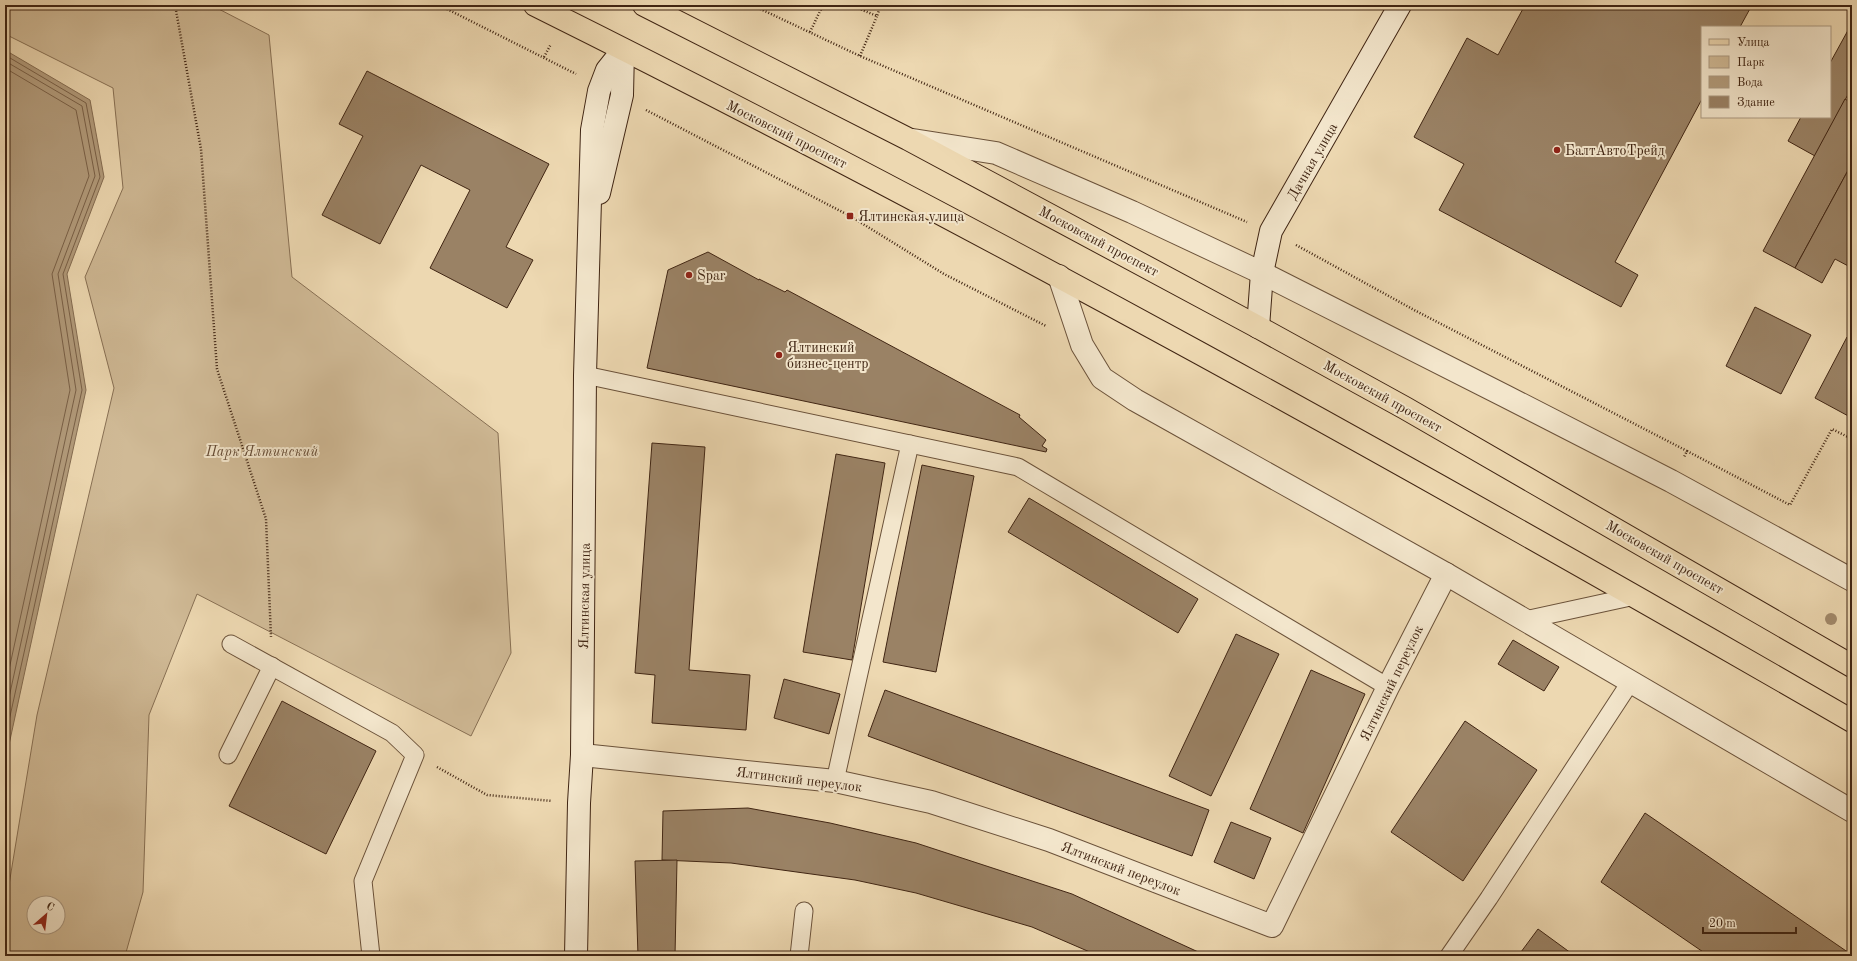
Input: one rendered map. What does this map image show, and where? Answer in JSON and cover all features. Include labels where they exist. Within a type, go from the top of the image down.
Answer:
[{"type":"main road","name":"Московский проспект","points":[[535,5],[1059,276],[1200,352],[1635,596],[1852,722]]},
{"type":"main road","name":"Московский проспект","points":[[644,5],[908,139],[1258,327],[1405,408],[1852,666]]},
{"type":"street","name":"Дачная улица","points":[[1258,327],[1262,273],[1271,231],[1321,147],[1400,5]]},
{"type":"street","name":"Ялтинская улица","points":[[576,956],[579,803],[582,755],[585,375],[592,130],[606,70],[624,50]]},
{"type":"street","name":"Ялтинская улица","points":[[588,235],[621,97],[624,50]]},
{"type":"street","name":"Московский проспект","points":[[908,139],[996,153],[1132,212],[1262,273],[1670,481],[1852,580]]},
{"type":"street","points":[[1059,276],[1082,345],[1102,378],[1135,400],[1446,574],[1852,811]]},
{"type":"street","name":"Ялтинский переулок","points":[[582,755],[836,782],[931,802],[1049,840],[1272,926],[1388,687],[1446,574]]},
{"type":"lane","points":[[585,375],[1018,467],[1388,687]]},
{"type":"lane","points":[[836,782],[910,444]]},
{"type":"lane","points":[[1525,620],[1635,596]]},
{"type":"lane","points":[[230,644],[392,733],[415,755],[363,881],[372,956]]},
{"type":"lane","points":[[228,755],[272,666]]},
{"type":"lane","points":[[1448,956],[1489,898],[1631,681]]},
{"type":"lane","points":[[799,956],[804,911]]},
{"type":"path","points":[[175,5],[201,149],[217,369],[266,519],[272,666]]},
{"type":"path","points":[[439,5],[601,87]]},
{"type":"path","points":[[752,5],[860,56],[1271,231],[1416,311],[1790,505],[1832,429],[1852,439]]},
{"type":"path","points":[[810,32],[822,5]]},
{"type":"path","points":[[850,5],[876,16]]},
{"type":"path","points":[[860,56],[881,5]]},
{"type":"path","points":[[621,97],[850,216],[944,274],[1082,345]]},
{"type":"path","points":[[1670,481],[1687,451]]},
{"type":"path","points":[[415,755],[487,795],[579,803]]},
{"type":"green space","name":"Парк Ялтинский","points":[[5,5],[211,5],[269,35],[292,277],[498,433],[511,653],[471,736],[197,594],[149,715],[143,892],[125,956],[5,956],[5,909],[37,715],[114,388],[85,277],[123,188],[113,88],[5,34]]},
{"type":"water","points":[[5,50],[90,100],[104,177],[67,274],[86,390],[5,763]]},
{"type":"building","name":"БалтАвтоТрейд","points":[[1525,5],[1752,5],[1741,26],[1701,26],[1701,101],[1615,262],[1638,275],[1621,307],[1439,210],[1464,164],[1414,137],[1467,38],[1498,55]]},
{"type":"building","points":[[1852,23],[1852,87],[1815,156],[1788,141],[1800,118],[1831,118],[1831,61]]},
{"type":"building","points":[[367,71],[549,164],[506,247],[533,260],[507,308],[430,268],[470,190],[421,165],[380,244],[322,215],[363,136],[339,124]]},
{"type":"building","points":[[1845,99],[1852,103],[1852,163],[1795,268],[1763,251]]},
{"type":"building","points":[[1852,163],[1852,268],[1835,259],[1822,283],[1795,268]]},
{"type":"building","name":"Ялтинский бизнес-центр","points":[[708,252],[759,280],[785,292],[787,290],[1020,415],[1019,417],[1046,440],[1042,446],[1047,449],[1046,452],[647,368],[668,270]]},
{"type":"building","points":[[1755,307],[1811,335],[1781,394],[1726,366]]},
{"type":"building","points":[[1847,337],[1852,340],[1852,418],[1815,398]]},
{"type":"building","points":[[652,443],[705,447],[689,670],[750,675],[746,730],[652,723],[655,675],[635,673]]},
{"type":"building","points":[[836,454],[885,463],[852,660],[803,652]]},
{"type":"building","points":[[922,465],[974,476],[936,672],[883,662]]},
{"type":"building","points":[[1029,498],[1198,599],[1178,633],[1008,532]]},
{"type":"building","points":[[1236,634],[1279,654],[1211,796],[1169,776]]},
{"type":"building","points":[[1513,640],[1559,667],[1544,691],[1498,664]]},
{"type":"building","points":[[1311,670],[1365,694],[1303,833],[1250,809]]},
{"type":"building","points":[[784,679],[840,694],[829,734],[774,718]]},
{"type":"building","points":[[885,690],[1209,810],[1192,856],[868,736]]},
{"type":"building","points":[[282,701],[376,751],[326,854],[229,806]]},
{"type":"building","points":[[1465,721],[1537,770],[1463,881],[1391,832]]},
{"type":"building","points":[[748,808],[830,823],[916,843],[1072,894],[1207,956],[1099,956],[1032,927],[916,893],[855,880],[731,863],[662,860],[663,811]]},
{"type":"building","points":[[1645,813],[1852,956],[1709,956],[1601,882]]},
{"type":"building","points":[[1231,822],[1271,838],[1254,879],[1214,862]]},
{"type":"building","points":[[677,860],[675,956],[638,956],[635,861]]},
{"type":"building","points":[[1538,929],[1575,956],[1518,956]]},
{"type":"place","name":"БалтАвтоТрейд","points":[[1557,150]]},
{"type":"place","name":"Ялтинская улица","points":[[850,216]]},
{"type":"place","name":"Spar","points":[[689,275]]},
{"type":"place","name":"Ялтинский бизнес-центр","points":[[779,355]]}]
